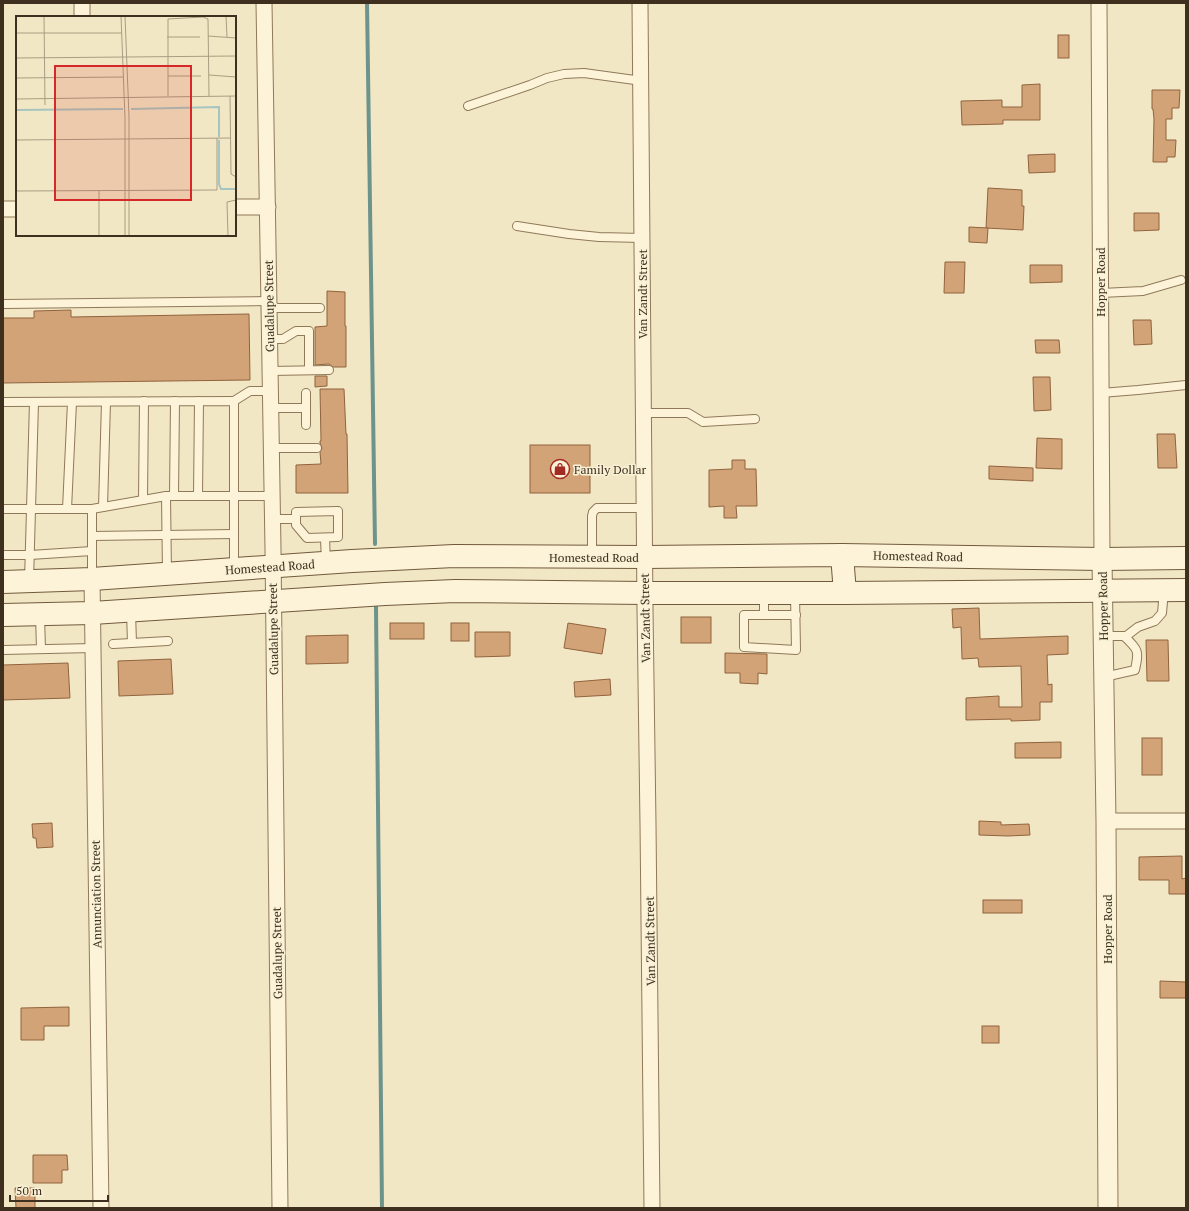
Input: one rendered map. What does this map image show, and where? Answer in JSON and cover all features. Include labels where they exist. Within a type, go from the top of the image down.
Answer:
[{"type":"main road","name":"Homestead Road","points":[[3,582],[92,580],[326,563],[454,556],[644,557],[842,555],[1186,558]]},
{"type":"main road","points":[[842,555],[845,593]]},
{"type":"main road","points":[[454,556],[455,591]]},
{"type":"main road","points":[[3,616],[92,613],[385,594],[455,591],[845,593],[1186,590]]},
{"type":"street","points":[[82,3],[82,16]]},
{"type":"street","name":"Guadalupe Street","points":[[264,3],[270,339],[280,1208]]},
{"type":"street","name":"Van Zandt Street","points":[[640,3],[642,81],[644,557],[652,1208]]},
{"type":"street","name":"Hopper Road","points":[[1099,3],[1108,1208]]},
{"type":"street","points":[[236,207],[268,207]]},
{"type":"street","points":[[3,209],[16,209]]},
{"type":"street","name":"Annunciation Street","points":[[92,580],[101,1208]]},
{"type":"street","points":[[1106,821],[1186,820]]},
{"type":"lane","points":[[468,106],[547,78],[564,74],[584,73],[642,81]]},
{"type":"lane","points":[[517,226],[576,235],[642,238]]},
{"type":"lane","points":[[1101,293],[1143,291],[1181,280]]},
{"type":"lane","points":[[3,304],[269,305],[320,308]]},
{"type":"lane","points":[[270,339],[283,338],[296,331],[308,331],[309,370]]},
{"type":"lane","points":[[270,371],[328,370]]},
{"type":"lane","points":[[1101,393],[1186,385]]},
{"type":"lane","points":[[3,402],[234,401],[250,391],[270,391]]},
{"type":"lane","points":[[306,393],[306,425]]},
{"type":"lane","points":[[143,500],[144,401]]},
{"type":"lane","points":[[167,575],[166,535],[170,496],[175,401]]},
{"type":"lane","points":[[198,496],[199,401]]},
{"type":"lane","points":[[234,401],[234,570]]},
{"type":"lane","points":[[29,581],[34,402]]},
{"type":"lane","points":[[67,509],[72,402]]},
{"type":"lane","points":[[103,507],[106,402]]},
{"type":"lane","points":[[270,408],[306,408]]},
{"type":"lane","points":[[644,413],[688,413],[703,422],[755,419]]},
{"type":"lane","points":[[271,448],[317,448]]},
{"type":"lane","points":[[3,509],[92,509],[170,496],[272,496]]},
{"type":"lane","points":[[592,557],[592,516],[593,512],[597,508],[644,508]]},
{"type":"lane","points":[[92,509],[92,580]]},
{"type":"lane","points":[[338,511],[338,537],[326,538],[307,538],[296,525],[296,512],[338,511]]},
{"type":"lane","points":[[272,519],[296,519]]},
{"type":"lane","points":[[92,536],[234,534]]},
{"type":"lane","points":[[326,538],[326,563]]},
{"type":"lane","points":[[3,555],[30,555],[92,551]]},
{"type":"lane","points":[[1125,637],[1138,627],[1155,621],[1162,613],[1164,590]]},
{"type":"lane","points":[[764,593],[764,615]]},
{"type":"lane","points":[[795,593],[796,615],[796,650],[744,647],[744,615],[796,615]]},
{"type":"lane","points":[[131,610],[132,643]]},
{"type":"lane","points":[[40,614],[41,649]]},
{"type":"lane","points":[[1104,636],[1124,636],[1134,645],[1138,654],[1135,670],[1104,677]]},
{"type":"lane","points":[[113,644],[168,641]]},
{"type":"lane","points":[[3,650],[93,648]]},
{"type":"building","points":[[1058,35],[1069,35],[1069,58],[1058,58]]},
{"type":"building","points":[[1040,84],[1040,120],[1003,120],[1003,124],[962,125],[961,101],[1002,100],[1002,107],[1022,107],[1022,85]]},
{"type":"building","points":[[1152,90],[1180,90],[1179,108],[1172,108],[1172,119],[1166,119],[1166,140],[1176,140],[1175,157],[1167,157],[1167,162],[1153,162],[1154,119],[1152,109]]},
{"type":"building","points":[[1055,154],[1055,172],[1029,173],[1028,155]]},
{"type":"building","points":[[988,188],[1022,190],[1022,206],[1024,206],[1023,230],[986,228]]},
{"type":"building","points":[[1134,213],[1159,213],[1159,230],[1134,231]]},
{"type":"building","points":[[969,227],[988,228],[987,243],[969,242]]},
{"type":"building","points":[[945,262],[965,262],[964,293],[944,293]]},
{"type":"building","points":[[1030,265],[1062,265],[1062,282],[1030,283]]},
{"type":"building","points":[[327,291],[345,292],[346,367],[333,367],[329,364],[315,365],[315,327],[327,326]]},
{"type":"building","points":[[71,310],[71,317],[249,314],[250,380],[3,383],[3,318],[34,318],[34,311]]},
{"type":"building","points":[[1133,320],[1151,320],[1152,344],[1134,345]]},
{"type":"building","points":[[1035,340],[1059,340],[1060,353],[1036,353]]},
{"type":"building","points":[[315,376],[327,376],[327,386],[315,387]]},
{"type":"building","points":[[1033,377],[1050,377],[1051,410],[1034,411]]},
{"type":"building","points":[[320,389],[344,389],[347,434],[348,493],[296,493],[296,465],[321,464],[320,452],[322,448],[320,443]]},
{"type":"building","points":[[1157,434],[1175,434],[1177,468],[1158,468]]},
{"type":"building","points":[[1037,438],[1062,439],[1062,469],[1036,468]]},
{"type":"building","name":"Family Dollar","points":[[530,445],[590,445],[590,493],[530,493]]},
{"type":"building","points":[[732,460],[745,460],[745,469],[756,469],[757,506],[736,506],[737,518],[724,518],[724,506],[709,507],[709,470],[732,469]]},
{"type":"building","points":[[989,466],[1033,468],[1033,481],[989,479]]},
{"type":"building","points":[[979,608],[980,639],[1068,636],[1068,654],[1047,655],[1048,685],[1052,684],[1052,702],[1040,702],[1040,720],[966,720],[966,698],[999,696],[999,707],[1022,707],[1021,666],[979,667],[978,658],[962,659],[961,627],[953,628],[952,609]]},
{"type":"building","points":[[681,617],[711,617],[711,643],[681,643]]},
{"type":"building","points":[[390,623],[424,623],[424,639],[390,639]]},
{"type":"building","points":[[451,623],[469,623],[469,641],[451,641]]},
{"type":"building","points":[[568,623],[606,629],[602,654],[564,648]]},
{"type":"building","points":[[475,632],[510,632],[510,656],[475,657]]},
{"type":"building","points":[[348,635],[348,663],[306,664],[306,636]]},
{"type":"building","points":[[1146,640],[1168,640],[1169,681],[1147,681]]},
{"type":"building","points":[[725,653],[767,654],[767,674],[758,673],[758,684],[740,683],[740,673],[725,673]]},
{"type":"building","points":[[171,659],[173,694],[119,696],[118,661]]},
{"type":"building","points":[[68,663],[70,698],[3,700],[3,665]]},
{"type":"building","points":[[610,679],[611,695],[575,697],[574,682]]},
{"type":"building","points":[[1142,738],[1162,738],[1162,775],[1142,775]]},
{"type":"building","points":[[1061,742],[1061,758],[1015,758],[1015,743]]},
{"type":"building","points":[[979,821],[1001,822],[1001,825],[1029,824],[1030,835],[979,835]]},
{"type":"building","points":[[52,823],[53,847],[37,848],[36,838],[33,838],[32,824]]},
{"type":"building","points":[[1182,856],[1182,879],[1186,878],[1186,894],[1169,894],[1169,880],[1139,880],[1139,857]]},
{"type":"building","points":[[983,900],[1022,900],[1022,913],[983,913]]},
{"type":"building","points":[[1160,981],[1186,982],[1186,998],[1160,998]]},
{"type":"building","points":[[69,1007],[69,1026],[44,1026],[44,1040],[21,1040],[21,1008]]},
{"type":"building","points":[[982,1026],[999,1026],[999,1043],[982,1043]]},
{"type":"building","points":[[33,1155],[67,1155],[68,1170],[62,1170],[62,1183],[33,1183]]},
{"type":"building","points":[[15,1188],[35,1188],[35,1208],[16,1208]]},
{"type":"waterway","points":[[367,3],[375,544]]},
{"type":"waterway","points":[[376,607],[382,1208]]},
{"type":"place","name":"Family Dollar","points":[[560,469]]}]
